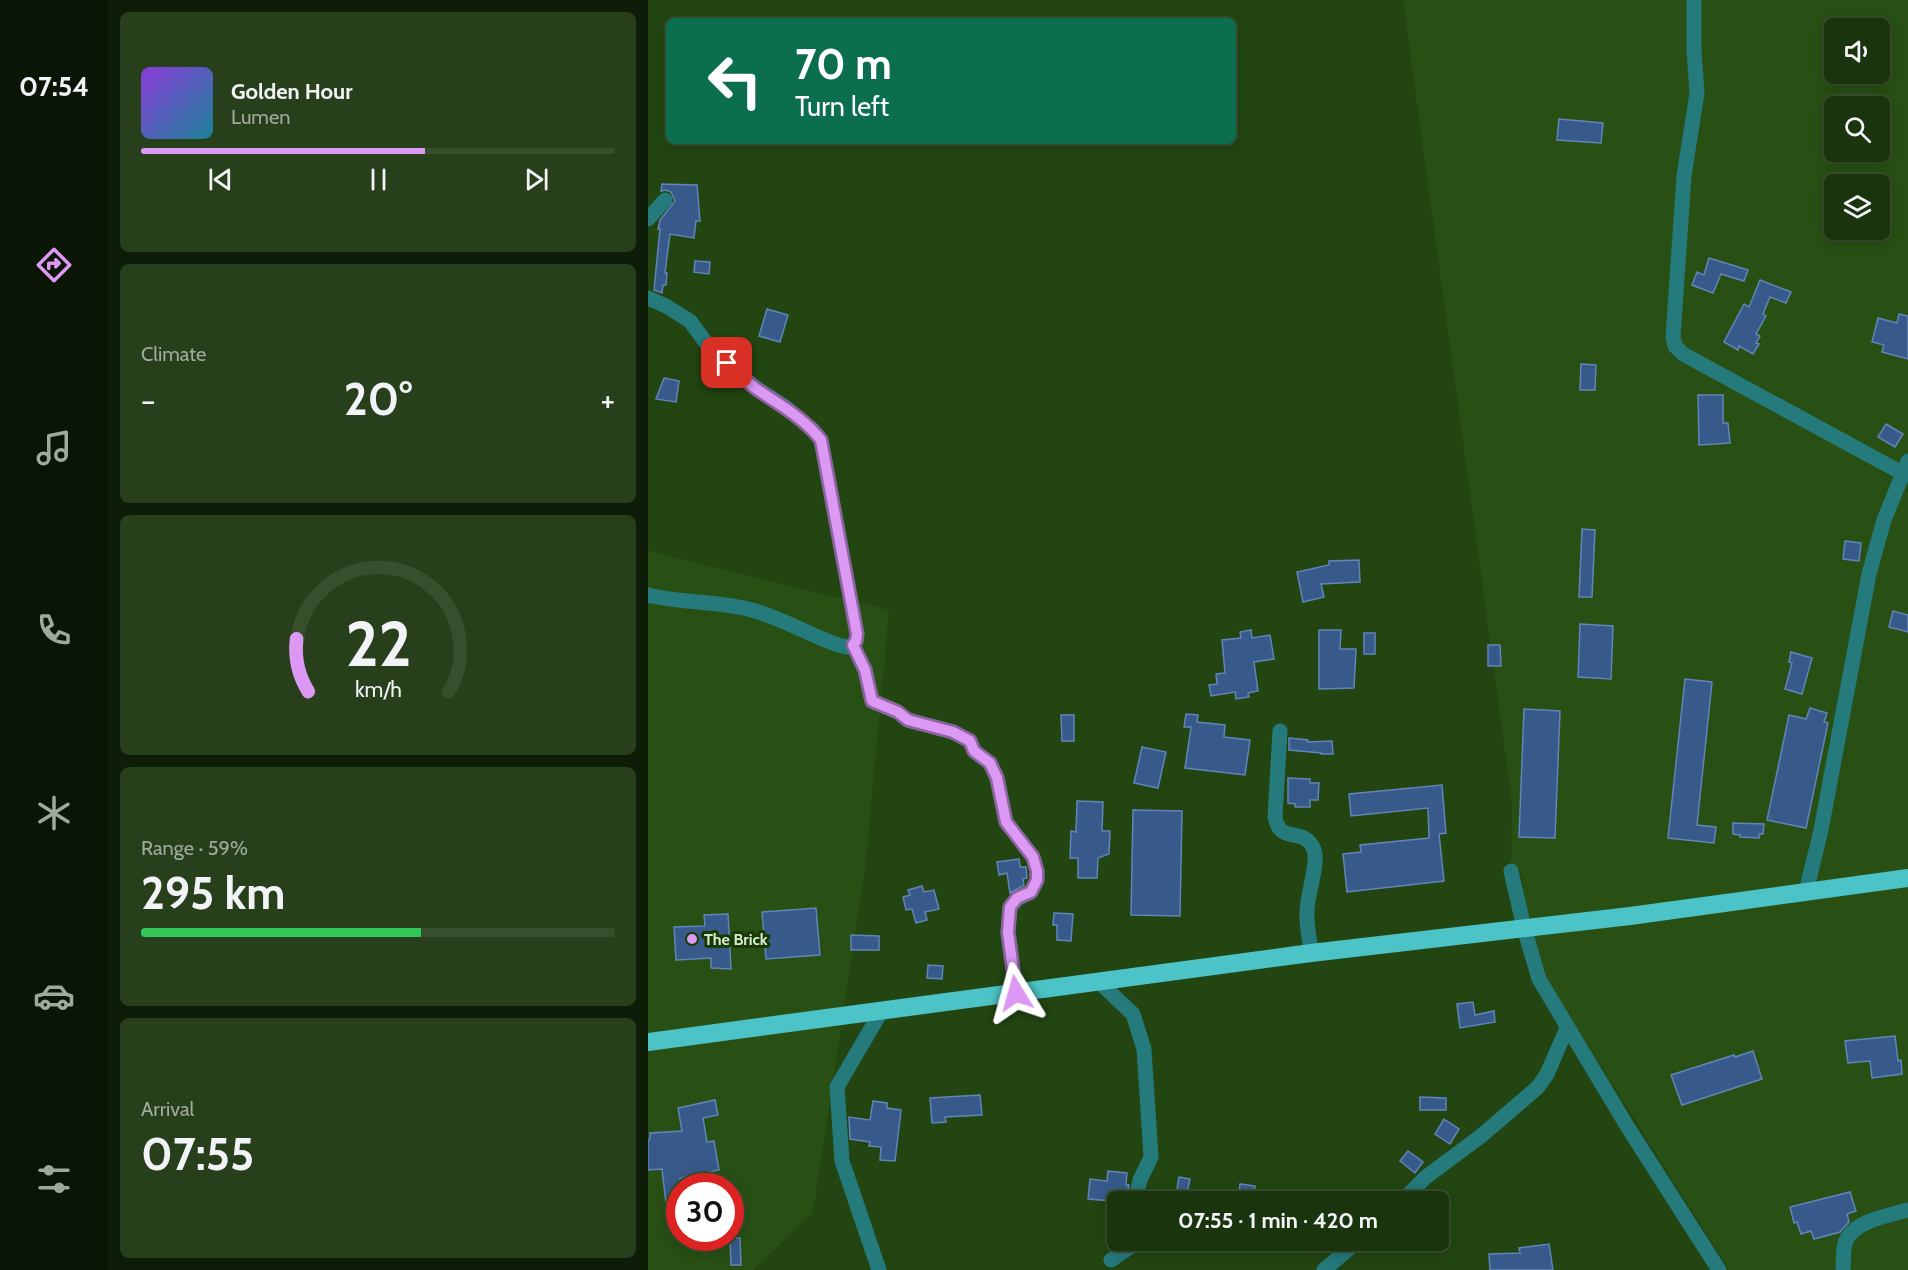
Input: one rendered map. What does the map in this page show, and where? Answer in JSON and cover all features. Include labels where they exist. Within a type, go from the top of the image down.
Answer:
[{"type":"highway","points":[[648,1042],[1311,953],[1908,878]]},
{"type":"street","points":[[1694,0],[1697,93],[1684,176],[1673,337],[1675,346],[1683,354],[1905,467],[1884,520],[1869,574],[1821,830],[1806,892]]},
{"type":"street","points":[[648,219],[665,200]]},
{"type":"street","points":[[648,298],[690,321],[712,351],[756,388],[784,406],[813,430],[821,440],[857,634],[856,641],[847,647],[782,620],[745,609],[648,595]]},
{"type":"street","points":[[853,645],[865,670],[872,701],[898,712],[908,720],[953,732],[970,741],[974,751],[990,763],[997,778],[1006,822],[1033,857],[1037,871],[1037,880],[1031,892],[1017,898],[1010,907],[1008,932],[1016,993]]},
{"type":"street","points":[[1280,731],[1275,817],[1277,827],[1283,833],[1302,837],[1312,845],[1316,855],[1306,912],[1311,953]]},
{"type":"street","points":[[1511,871],[1539,979],[1567,1028],[1719,1270]]},
{"type":"street","points":[[1098,981],[1133,1014],[1144,1048],[1150,1156],[1138,1191]]},
{"type":"street","points":[[879,1270],[842,1161],[837,1087],[882,1010]]},
{"type":"street","points":[[1412,1191],[1426,1177],[1481,1136],[1538,1087],[1547,1074],[1567,1028]]},
{"type":"street","points":[[1844,1270],[1845,1244],[1848,1236],[1863,1225],[1908,1210]]},
{"type":"street","points":[[1111,1260],[1124,1251]]},
{"type":"street","points":[[1324,1270],[1346,1251]]},
{"type":"shaded area","points":[[1403,0],[1908,0],[1908,1270],[1729,1270],[1533,957],[1521,870],[1511,871],[1512,803]]},
{"type":"shaded area","points":[[648,551],[889,610],[866,861],[813,1213],[753,1270],[648,1270]]},
{"type":"building","points":[[1559,119],[1603,123],[1601,143],[1557,140]]},
{"type":"building","points":[[662,184],[697,185],[700,221],[696,221],[694,238],[670,234],[665,273],[667,273],[666,285],[663,285],[662,293],[654,290],[660,229],[658,229],[660,220],[675,201],[671,192],[661,191]]},
{"type":"building","points":[[1709,258],[1748,270],[1744,281],[1721,274],[1713,293],[1692,285],[1697,272],[1704,275]]},
{"type":"building","points":[[695,261],[710,262],[709,274],[694,272]]},
{"type":"building","points":[[1760,280],[1791,292],[1786,303],[1770,297],[1763,314],[1766,316],[1756,334],[1760,336],[1756,343],[1759,344],[1753,354],[1739,346],[1738,350],[1724,342],[1744,304],[1749,307]]},
{"type":"building","points":[[767,309],[788,315],[780,342],[759,336]]},
{"type":"building","points":[[1899,314],[1908,316],[1908,359],[1882,352],[1884,345],[1872,342],[1878,318],[1897,323]]},
{"type":"building","points":[[1581,364],[1596,365],[1595,390],[1580,390]]},
{"type":"building","points":[[664,378],[679,381],[676,402],[656,399]]},
{"type":"building","points":[[1698,395],[1723,395],[1723,423],[1728,423],[1730,443],[1699,445]]},
{"type":"building","points":[[1886,424],[1903,434],[1895,447],[1878,437]]},
{"type":"building","points":[[1582,529],[1595,530],[1592,597],[1579,597]]},
{"type":"building","points":[[1845,541],[1861,543],[1859,561],[1843,559]]},
{"type":"building","points":[[1359,560],[1360,582],[1321,584],[1324,597],[1303,602],[1297,572],[1329,565],[1329,561]]},
{"type":"building","points":[[1893,611],[1908,615],[1908,632],[1889,627]]},
{"type":"building","points":[[1580,624],[1613,626],[1611,679],[1578,677]]},
{"type":"building","points":[[1251,630],[1252,638],[1270,635],[1274,659],[1254,662],[1258,691],[1248,693],[1249,697],[1236,699],[1235,692],[1211,696],[1209,685],[1217,684],[1216,674],[1225,673],[1222,640],[1241,638],[1240,632]]},
{"type":"building","points":[[1319,630],[1341,630],[1340,649],[1356,649],[1354,688],[1319,689]]},
{"type":"building","points":[[1364,633],[1375,633],[1375,654],[1364,654]]},
{"type":"building","points":[[1488,645],[1500,645],[1501,666],[1488,666]]},
{"type":"building","points":[[1791,652],[1812,658],[1802,694],[1785,689],[1792,663],[1789,662]]},
{"type":"building","points":[[1685,679],[1712,682],[1697,825],[1716,827],[1714,843],[1668,838]]},
{"type":"building","points":[[1810,708],[1827,713],[1824,722],[1828,723],[1806,828],[1767,820],[1789,715],[1806,719]]},
{"type":"building","points":[[1524,709],[1560,711],[1555,838],[1519,837]]},
{"type":"building","points":[[1186,714],[1198,715],[1197,722],[1225,725],[1224,737],[1250,740],[1245,775],[1185,768],[1191,727],[1184,727]]},
{"type":"building","points":[[1061,715],[1074,715],[1074,741],[1062,741]]},
{"type":"building","points":[[1289,738],[1308,740],[1307,742],[1332,741],[1333,754],[1289,750]]},
{"type":"building","points":[[1142,747],[1166,752],[1158,788],[1134,783]]},
{"type":"building","points":[[1288,778],[1310,779],[1310,783],[1319,783],[1318,800],[1310,800],[1310,807],[1295,807],[1295,804],[1288,803]]},
{"type":"building","points":[[1442,785],[1446,833],[1439,834],[1444,881],[1347,892],[1343,854],[1361,852],[1360,845],[1429,838],[1428,808],[1351,816],[1349,794]]},
{"type":"building","points":[[1077,801],[1103,802],[1102,831],[1110,831],[1109,854],[1098,858],[1097,878],[1078,878],[1078,858],[1070,858],[1071,831],[1076,832]]},
{"type":"building","points":[[1133,810],[1182,811],[1180,916],[1131,915]]},
{"type":"building","points":[[1733,823],[1764,824],[1763,834],[1759,834],[1759,838],[1740,837],[1740,835],[1733,834]]},
{"type":"building","points":[[1019,859],[1020,867],[1026,867],[1027,878],[1023,879],[1024,885],[1010,893],[1007,873],[999,875],[997,862]]},
{"type":"building","points":[[922,886],[924,892],[934,890],[939,909],[925,912],[927,920],[916,923],[912,909],[906,910],[903,897],[910,895],[908,890]]},
{"type":"building","points":[[816,908],[820,955],[766,959],[762,912]]},
{"type":"building","points":[[1054,913],[1073,914],[1071,941],[1057,940],[1057,925],[1053,925]]},
{"type":"building","points":[[728,914],[731,969],[711,968],[711,958],[676,960],[674,927],[705,926],[704,915]]},
{"type":"building","points":[[851,935],[879,936],[879,950],[851,950]]},
{"type":"building","points":[[928,965],[943,966],[942,979],[927,978]]},
{"type":"building","points":[[1473,1002],[1475,1015],[1494,1011],[1495,1022],[1460,1028],[1457,1004]]},
{"type":"building","points":[[1895,1036],[1902,1074],[1872,1078],[1870,1061],[1848,1063],[1845,1041]]},
{"type":"building","points":[[1753,1051],[1762,1079],[1682,1105],[1671,1075]]},
{"type":"building","points":[[980,1095],[982,1115],[945,1117],[946,1122],[932,1123],[930,1098]]},
{"type":"building","points":[[1420,1097],[1446,1098],[1446,1110],[1420,1110]]},
{"type":"building","points":[[715,1100],[718,1115],[703,1118],[707,1142],[714,1141],[719,1170],[704,1173],[666,1173],[666,1204],[662,1169],[648,1170],[648,1140],[650,1133],[682,1131],[678,1108]]},
{"type":"building","points":[[873,1101],[887,1103],[887,1108],[901,1110],[895,1161],[880,1160],[881,1147],[869,1146],[870,1142],[850,1139],[849,1117],[870,1120]]},
{"type":"building","points":[[1444,1119],[1459,1129],[1450,1144],[1435,1134]]},
{"type":"building","points":[[1408,1151],[1423,1162],[1415,1173],[1400,1161]]},
{"type":"building","points":[[1108,1171],[1127,1173],[1128,1191],[1107,1191],[1107,1201],[1088,1199],[1090,1179],[1107,1181]]},
{"type":"building","points":[[1179,1177],[1190,1179],[1187,1191],[1177,1191]]},
{"type":"building","points":[[1240,1184],[1255,1186],[1255,1191],[1239,1191]]},
{"type":"building","points":[[1850,1192],[1856,1211],[1847,1214],[1849,1222],[1840,1232],[1814,1239],[1811,1231],[1801,1234],[1797,1222],[1794,1223],[1790,1207]]},
{"type":"building","points":[[1549,1244],[1553,1270],[1490,1270],[1489,1254],[1520,1253],[1519,1248]]},
{"type":"building","points":[[730,1251],[740,1251],[741,1265],[731,1265]]},
{"type":"place","name":"The Brick","points":[[692,939]]},
{"type":"route","points":[[727,363],[756,388],[784,406],[813,430],[821,440],[857,634],[853,645],[865,670],[872,701],[898,712],[908,720],[953,732],[970,741],[974,751],[990,763],[997,778],[1006,822],[1033,857],[1037,871],[1037,880],[1031,892],[1017,898],[1010,907],[1008,932],[1016,993]]}]
